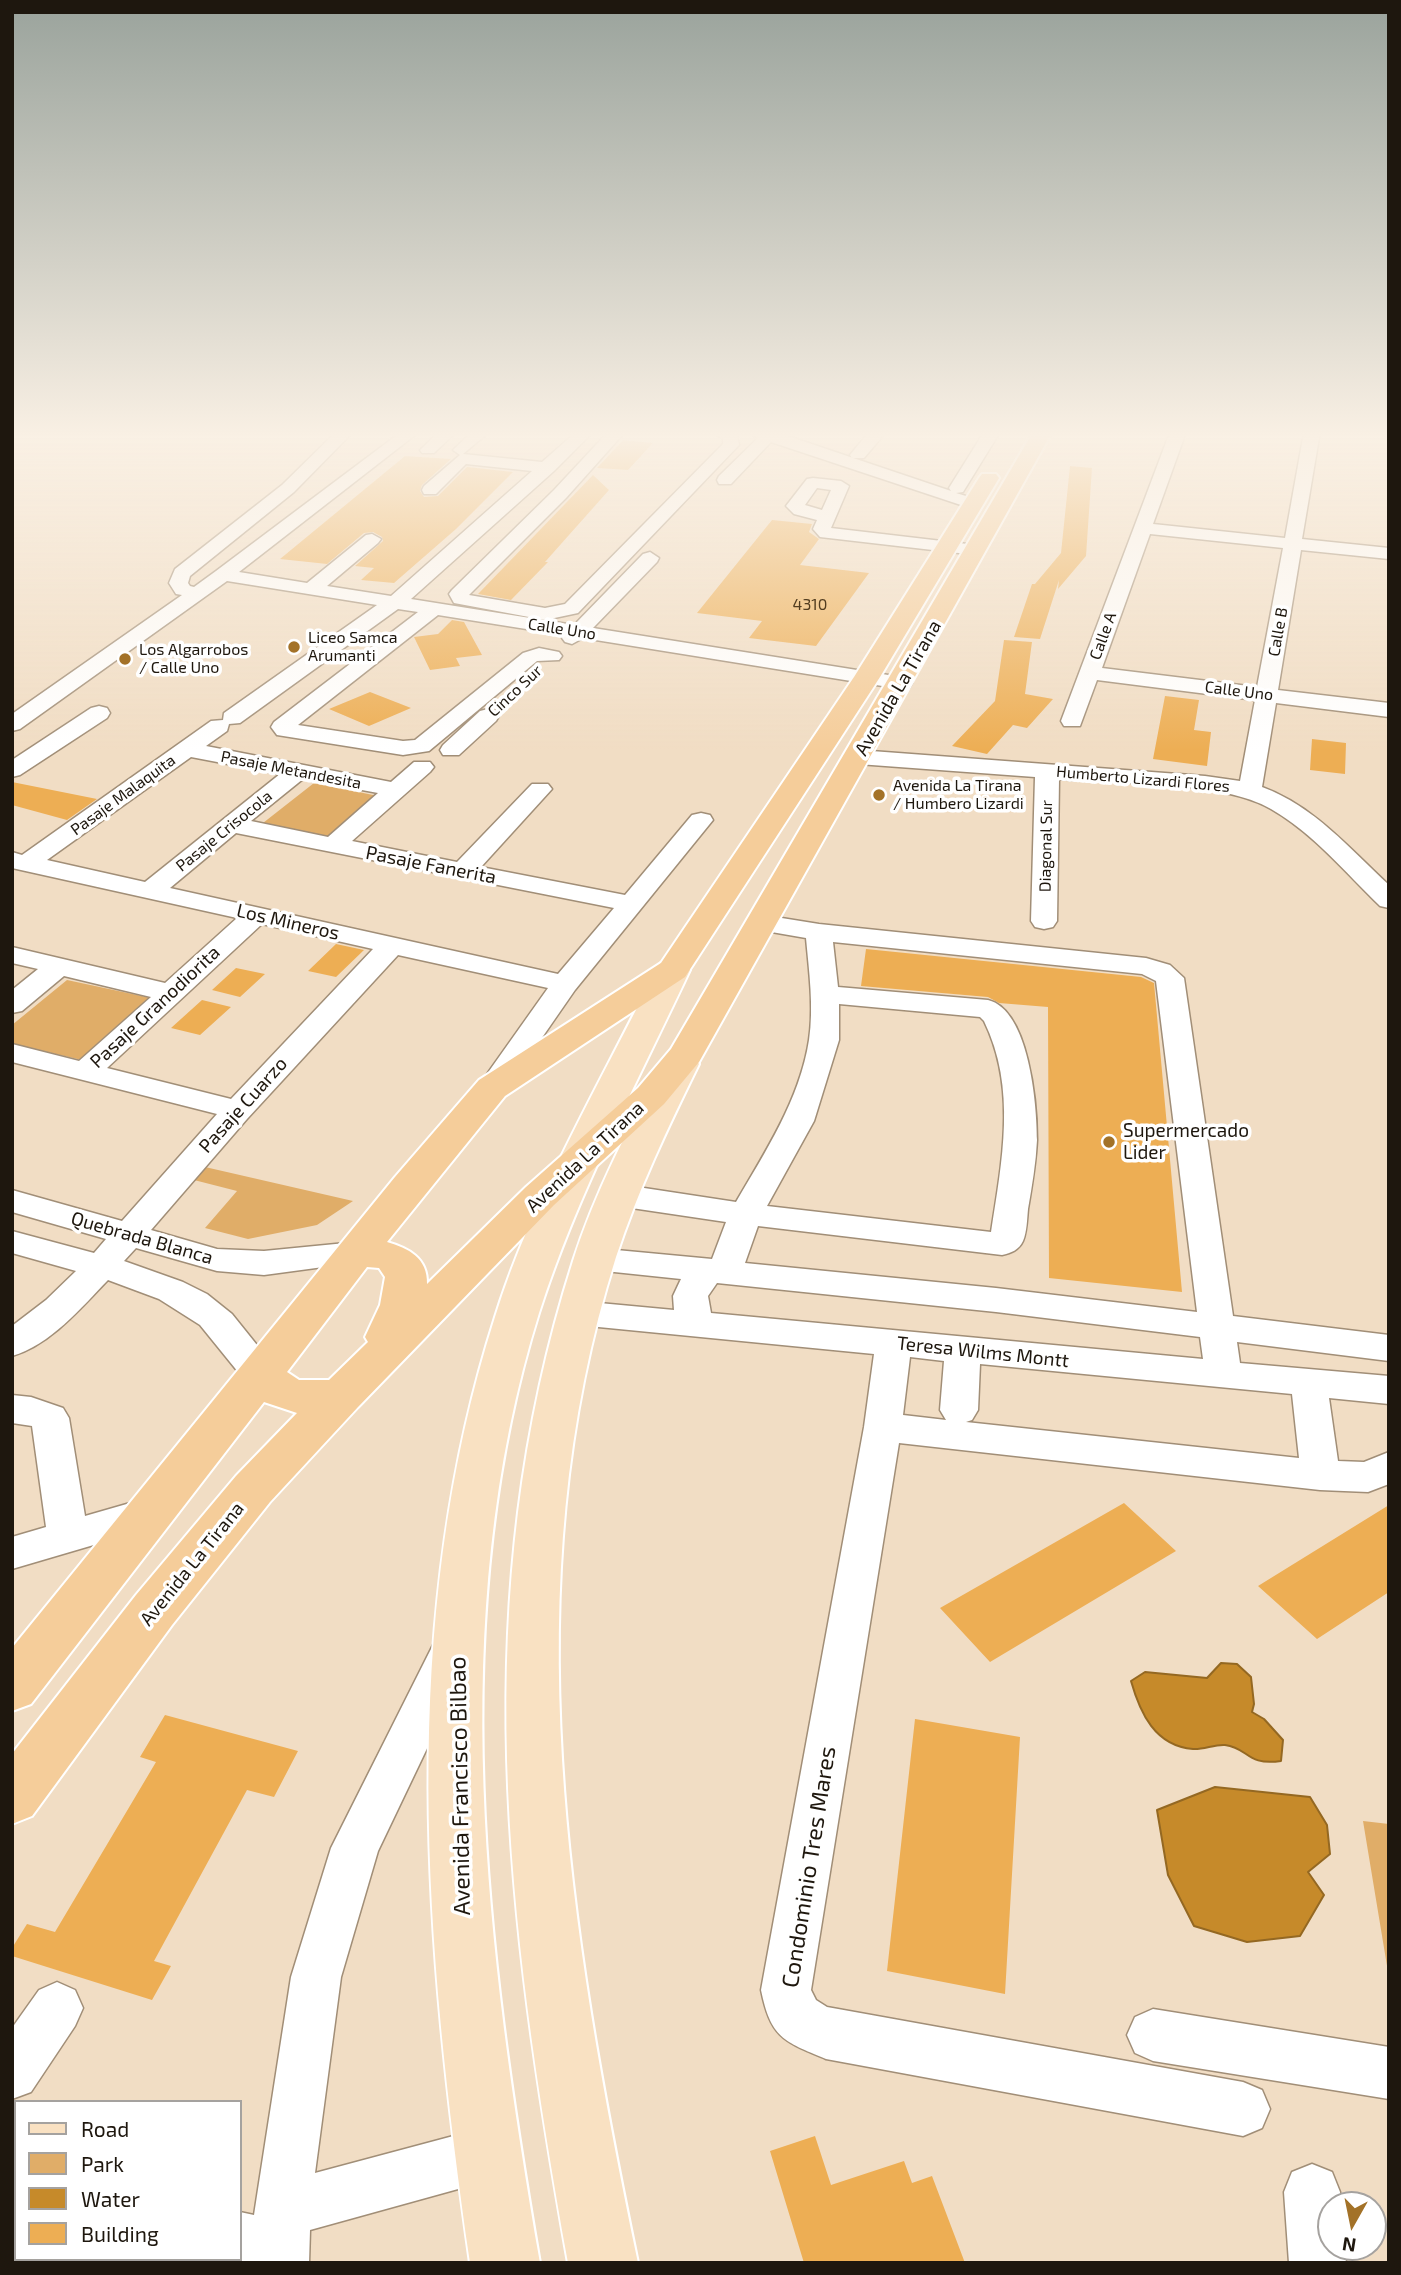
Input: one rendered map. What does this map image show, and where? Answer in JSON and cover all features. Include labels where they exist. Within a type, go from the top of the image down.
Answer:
[{"type":"highway","name":"Avenida La Tirana","points":[[12,1688],[356,1253],[492,1088],[673,970],[867,677],[951,538]]},
{"type":"highway","name":"Avenida La Tirana","points":[[12,1798],[204,1547],[253,1489],[357,1379],[581,1158],[651,1096],[686,1054],[983,538]]},
{"type":"highway","points":[[261,1374],[268,1383],[291,1395],[307,1398],[357,1379],[403,1304],[409,1281],[404,1266],[395,1258],[356,1253]]},
{"type":"main road","name":"Avenida Francisco Bilbao","points":[[505,2263],[487,2154],[469,2007],[458,1875],[454,1750],[457,1638],[469,1532],[498,1381],[536,1261],[581,1158],[673,970]]},
{"type":"main road","points":[[603,2263],[572,2110],[549,1961],[536,1830],[530,1712],[531,1617],[547,1451],[578,1313],[618,1195],[686,1054]]},
{"type":"street","points":[[197,593],[183,590],[178,583],[182,573],[227,538]]},
{"type":"street","points":[[12,724],[271,538]]},
{"type":"street","name":"Pasaje Malaquita","points":[[20,862],[226,722],[395,602],[468,538]]},
{"type":"street","points":[[516,538],[459,594],[461,599],[545,614],[570,610],[640,538]]},
{"type":"street","points":[[870,538],[976,550]]},
{"type":"street","name":"Calle A","points":[[1072,721],[1139,538]]},
{"type":"street","points":[[1238,538],[1389,554]]},
{"type":"street","name":"Calle B","points":[[1250,791],[1294,538]]},
{"type":"street","points":[[311,589],[372,539]]},
{"type":"street","name":"Cinco Sur","points":[[451,750],[579,631],[664,544]]},
{"type":"street","name":"Calle Uno","points":[[223,575],[901,682]]},
{"type":"street","points":[[434,609],[282,727],[285,730],[413,748],[421,746],[530,657],[539,654],[552,656]]},
{"type":"street","name":"Calle Uno","points":[[1089,673],[1389,710]]},
{"type":"street","points":[[12,769],[99,713]]},
{"type":"street","name":"Pasaje Metandesita","points":[[187,749],[396,790]]},
{"type":"street","name":"Humberto Lizardi Flores","points":[[858,757],[1205,783],[1250,791],[1281,804],[1303,819],[1389,900]]},
{"type":"street","points":[[333,845],[422,768]]},
{"type":"street","name":"Pasaje Crisocola","points":[[150,891],[298,771]]},
{"type":"street","name":"Diagonal Sur","points":[[1044,921],[1047,771]]},
{"type":"street","points":[[463,871],[540,789]]},
{"type":"street","name":"Avenida La Tirana","points":[[492,1088],[565,984],[701,820]]},
{"type":"street","name":"Pasaje Fanerita","points":[[232,825],[631,904]]},
{"type":"street","name":"Los Mineros","points":[[20,862],[565,984]]},
{"type":"street","name":"Pasaje Granodiorita","points":[[85,1072],[256,915]]},
{"type":"street","points":[[763,923],[819,932],[1146,966],[1170,978],[1223,1374]]},
{"type":"street","points":[[700,1324],[693,1316],[689,1298],[692,1288],[717,1271],[786,1144],[812,1085],[824,1040],[825,994],[819,932]]},
{"type":"street","name":"Pasaje Cuarzo","points":[[12,1343],[34,1331],[99,1267],[237,1110],[392,945]]},
{"type":"street","points":[[12,955],[171,993]]},
{"type":"street","points":[[12,1005],[59,966]]},
{"type":"street","points":[[618,1195],[746,1214],[1002,1244],[1007,1239],[1022,1141],[1010,1049],[997,1016],[988,1009],[825,994]]},
{"type":"street","points":[[12,1053],[237,1110]]},
{"type":"street","name":"Quebrada Blanca","points":[[12,1201],[195,1255],[240,1262],[289,1261],[356,1253]]},
{"type":"street","name":"Quebrada Blanca","points":[[12,1242],[168,1289],[192,1301],[213,1317],[261,1374]]},
{"type":"street","points":[[595,1259],[996,1300],[1389,1348]]},
{"type":"street","name":"Teresa Wilms Montt","points":[[578,1313],[1389,1390]]},
{"type":"street","name":"Condominio Tres Mares","points":[[892,1343],[883,1427],[786,1990],[790,2011],[801,2023],[826,2033],[1243,2109]]},
{"type":"street","points":[[959,1410],[963,1350]]},
{"type":"street","points":[[1308,1382],[1320,1475]]},
{"type":"street","points":[[12,1409],[31,1411],[50,1418],[68,1537]]},
{"type":"street","points":[[883,1427],[1320,1475],[1368,1477],[1389,1467]]},
{"type":"street","points":[[12,1553],[150,1513]]},
{"type":"street","points":[[271,2241],[316,1977],[351,1861],[457,1638]]},
{"type":"street","points":[[12,2073],[57,2008]]},
{"type":"street","points":[[1153,2035],[1389,2073]]},
{"type":"street","points":[[271,2241],[487,2154]]},
{"type":"street","points":[[1312,2192],[1318,2263]]},
{"type":"green space","points":[[314,783],[378,796],[330,837],[263,823]]},
{"type":"green space","points":[[67,980],[151,998],[82,1060],[12,1044],[12,1025]]},
{"type":"green space","points":[[205,1167],[353,1201],[317,1225],[248,1239],[205,1228],[237,1191],[194,1180]]},
{"type":"green space","points":[[1363,1821],[1389,1824],[1389,1978]]},
{"type":"water","points":[[1221,1663],[1237,1664],[1251,1677],[1254,1704],[1252,1712],[1264,1719],[1283,1740],[1281,1761],[1254,1759],[1239,1749],[1225,1745],[1197,1749],[1180,1747],[1159,1735],[1151,1726],[1139,1705],[1131,1681],[1145,1672],[1207,1678]]},
{"type":"water","points":[[1215,1787],[1310,1797],[1327,1825],[1330,1854],[1308,1872],[1324,1895],[1300,1936],[1247,1942],[1194,1926],[1168,1875],[1157,1810]]},
{"type":"building","points":[[305,538],[358,538],[327,564],[280,559]]},
{"type":"building","points":[[382,538],[445,538],[394,583],[361,580],[374,568],[355,566],[383,541]]},
{"type":"building","points":[[532,538],[566,538],[545,562],[548,562],[511,600],[478,594]]},
{"type":"building","points":[[757,538],[818,538],[800,565],[869,573],[816,646],[749,638],[762,621],[697,613]]},
{"type":"building","points":[[1063,538],[1087,538],[1086,556],[1058,589],[1059,580],[1040,639],[1014,637],[1032,584],[1035,584],[1061,553]]},
{"type":"building","points":[[452,620],[464,622],[482,655],[456,658],[460,666],[430,670],[414,637],[438,634]]},
{"type":"building","points":[[1004,640],[1032,642],[1025,694],[1053,699],[1027,728],[1013,725],[987,754],[952,746],[995,701]]},
{"type":"building","points":[[370,692],[411,708],[369,726],[329,709]]},
{"type":"building","points":[[1165,696],[1199,700],[1194,730],[1211,732],[1207,766],[1153,759]]},
{"type":"building","points":[[1312,739],[1346,743],[1345,774],[1310,770]]},
{"type":"building","points":[[12,782],[97,799],[67,820],[12,805]]},
{"type":"building","points":[[336,944],[364,950],[336,977],[308,971]]},
{"type":"building","name":"Supermercado Lider","points":[[866,949],[1141,977],[1154,983],[1182,1292],[1049,1278],[1048,1007],[999,1003],[988,997],[861,986]]},
{"type":"building","points":[[236,968],[265,974],[240,997],[212,990]]},
{"type":"building","points":[[202,1000],[231,1007],[200,1035],[171,1028]]},
{"type":"building","points":[[1124,1503],[1176,1551],[990,1662],[940,1608]]},
{"type":"building","points":[[1389,1505],[1389,1592],[1317,1639],[1258,1586]]},
{"type":"building","points":[[165,1715],[298,1751],[274,1797],[247,1790],[154,1961],[171,1966],[152,2000],[12,1956],[12,1948],[27,1924],[55,1932],[156,1762],[140,1757]]},
{"type":"building","points":[[915,1719],[1020,1737],[1005,1994],[887,1971]]},
{"type":"building","points":[[815,2136],[831,2185],[904,2161],[912,2183],[932,2176],[965,2263],[804,2263],[770,2151]]},
{"type":"place","name":"Liceo Samca Arumanti","points":[[294,647]]},
{"type":"place","name":"Los Algarrobos / Calle Uno","points":[[125,659]]},
{"type":"place","name":"Avenida La Tirana / Humbero Lizardi","points":[[879,795]]},
{"type":"place","name":"Supermercado Lider","points":[[1109,1142]]}]
